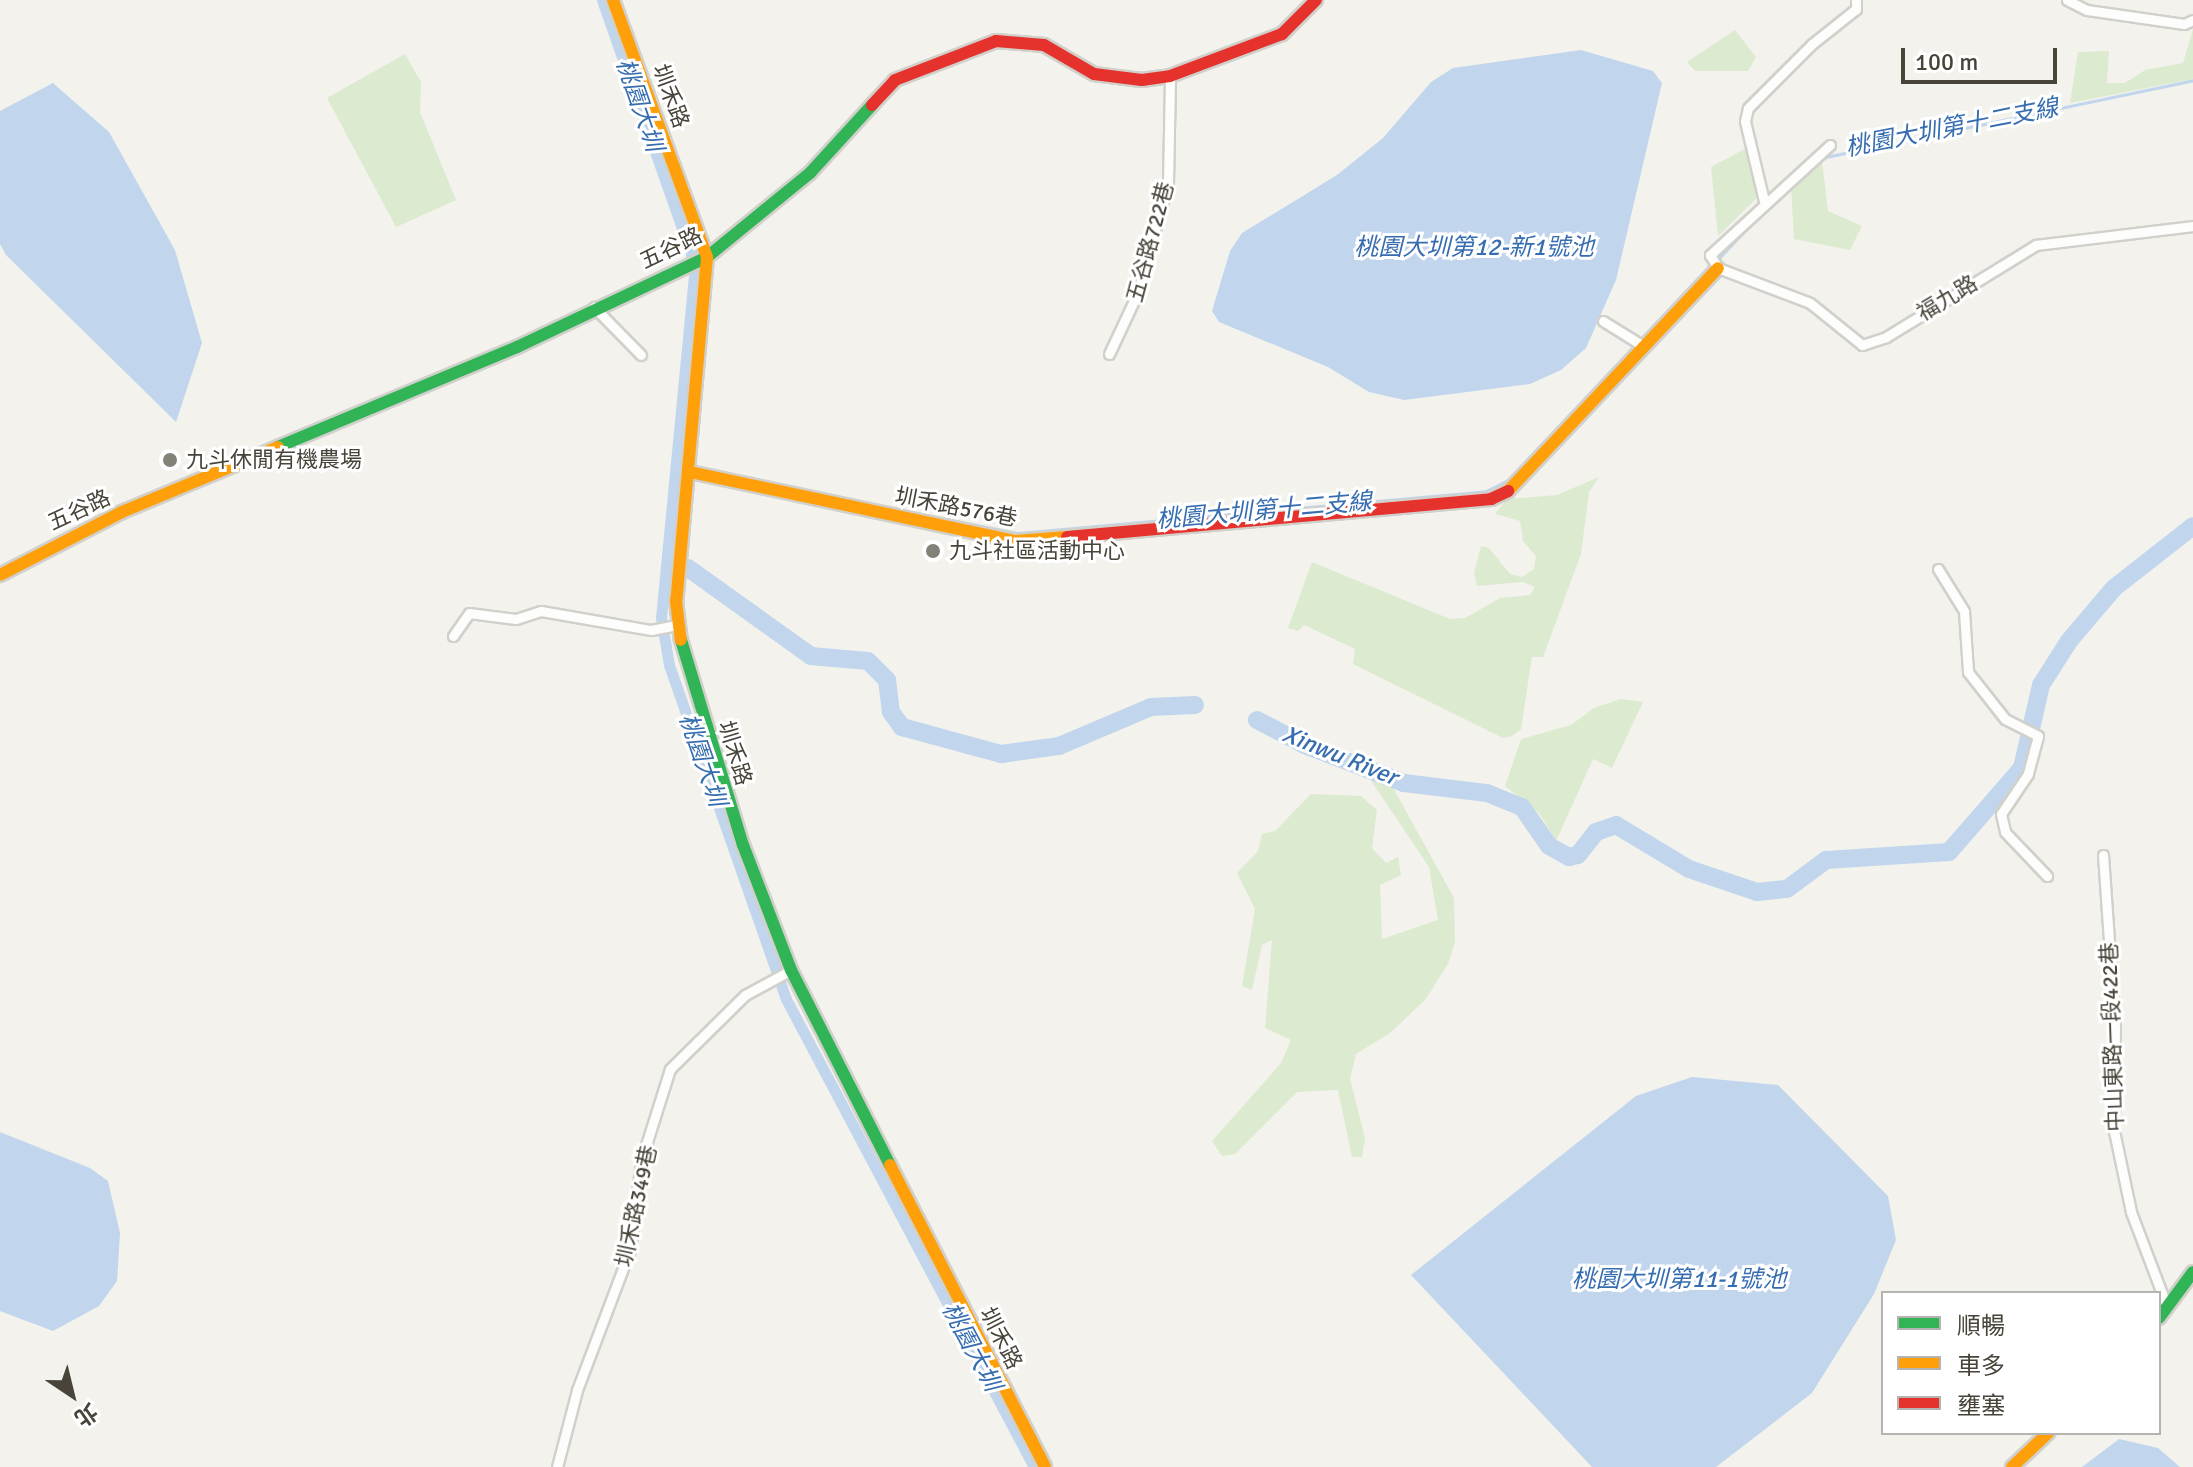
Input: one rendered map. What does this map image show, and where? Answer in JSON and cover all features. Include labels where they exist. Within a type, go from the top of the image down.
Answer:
[{"type":"street","name":"圳禾路","points":[[613,0],[701,259],[690,472],[674,626],[743,845],[788,971],[1045,1467]]},
{"type":"street","name":"五谷路","points":[[0,575],[122,512],[517,347],[594,307],[701,259],[810,173],[895,80],[924,66],[996,41],[1019,39],[1044,45],[1094,74],[1142,80],[1170,76],[1282,34],[1316,0]]},
{"type":"street","points":[[1764,201],[1745,121],[1748,108],[1812,44],[1856,9],[1856,0]]},
{"type":"street","points":[[2067,0],[2087,10],[2184,24],[2193,19]]},
{"type":"street","name":"五谷路722巷","points":[[1109,354],[1138,292],[1168,183],[1170,76]]},
{"type":"street","points":[[1718,268],[1710,255],[1764,201],[1830,145]]},
{"type":"street","name":"福九路","points":[[1718,268],[1810,303],[1862,345],[1886,337],[2036,245],[2193,226]]},
{"type":"street","name":"圳禾路576巷","points":[[690,472],[1016,541],[1491,499],[1511,489],[1718,268]]},
{"type":"street","points":[[594,307],[641,355]]},
{"type":"street","points":[[1603,321],[1645,347]]},
{"type":"street","points":[[1938,569],[1964,611],[1968,672],[2005,719],[2038,736],[2036,754],[2001,814],[2005,832],[2047,876]]},
{"type":"street","points":[[453,636],[469,613],[516,619],[541,611],[656,630],[674,626]]},
{"type":"street","name":"中山東路一段422巷","points":[[2103,855],[2115,1028],[2114,1131],[2131,1212],[2161,1291]]},
{"type":"street","name":"圳禾路349巷","points":[[557,1467],[577,1390],[630,1250],[641,1161],[670,1069],[745,995],[788,971]]},
{"type":"street","points":[[2161,1315],[2193,1272]]},
{"type":"street","name":"中山東路一段422巷","points":[[2161,1291],[2167,1307]]},
{"type":"street","points":[[2012,1467],[2046,1435]]},
{"type":"green space","points":[[2193,29],[2193,79],[2070,103],[2078,52],[2109,51],[2107,83],[2125,83],[2145,70],[2183,63]]},
{"type":"green space","points":[[1735,30],[1756,57],[1748,71],[1695,71],[1687,62]]},
{"type":"green space","points":[[405,54],[421,82],[420,112],[456,200],[396,227],[327,98]]},
{"type":"green space","points":[[1752,145],[1763,192],[1718,236],[1711,167]]},
{"type":"green space","points":[[1822,161],[1828,211],[1862,226],[1850,250],[1794,239],[1791,187]]},
{"type":"green space","points":[[1599,477],[1589,492],[1581,554],[1543,657],[1532,657],[1521,729],[1512,736],[1503,738],[1353,664],[1355,649],[1304,625],[1298,631],[1288,628],[1312,562],[1450,619],[1465,618],[1500,598],[1530,595],[1535,587],[1523,582],[1477,586],[1474,573],[1481,546],[1489,548],[1510,574],[1522,577],[1534,569],[1536,556],[1523,541],[1520,521],[1495,514],[1507,499],[1557,495]]},
{"type":"green space","points":[[1621,699],[1643,702],[1612,768],[1593,759],[1556,841],[1539,813],[1505,786],[1521,739],[1571,725],[1594,708]]},
{"type":"green space","points":[[1370,779],[1391,784],[1454,898],[1455,942],[1448,964],[1425,1000],[1390,1033],[1356,1054],[1350,1079],[1365,1138],[1362,1157],[1352,1157],[1338,1090],[1297,1092],[1235,1154],[1222,1156],[1212,1141],[1281,1063],[1291,1040],[1265,1028],[1272,940],[1262,945],[1252,990],[1242,986],[1255,909],[1237,873],[1258,851],[1262,834],[1275,831],[1311,794],[1361,796],[1377,810],[1372,848],[1386,863],[1398,857],[1401,875],[1380,885],[1382,939],[1438,920],[1429,867]]},
{"type":"water","name":"桃園大圳第12-新1號池","points":[[1581,50],[1653,71],[1662,83],[1616,280],[1586,348],[1561,370],[1530,384],[1404,400],[1369,392],[1328,367],[1219,322],[1212,311],[1230,251],[1242,233],[1337,175],[1383,138],[1431,82],[1453,68]]},
{"type":"water","points":[[53,83],[109,132],[175,250],[202,343],[176,422],[6,255],[0,244],[0,111]]},
{"type":"water","name":"桃園大圳第11-1號池","points":[[1692,1077],[1778,1085],[1888,1196],[1896,1240],[1874,1294],[1812,1393],[1716,1467],[1592,1467],[1411,1275],[1636,1096]]},
{"type":"water","points":[[0,1132],[90,1168],[108,1181],[120,1233],[117,1281],[99,1306],[53,1331],[0,1311]]},
{"type":"water","points":[[2119,1439],[2158,1448],[2180,1467],[2082,1467]]},
{"type":"waterway","name":"桃園大圳","points":[[602,0],[695,265],[661,617],[669,665],[786,999],[1034,1467]]},
{"type":"waterway","name":"桃園大圳第十二支線","points":[[1821,158],[2193,80]]},
{"type":"waterway","name":"桃園大圳第十二支線","points":[[1642,340],[1752,223]]},
{"type":"waterway","name":"桃園大圳第十二支線","points":[[844,499],[1018,533],[1486,491],[1510,479],[1530,460],[1634,350]]},
{"type":"waterway","name":"Xinwu River","points":[[1257,720],[1305,745],[1404,783],[1487,793],[1522,807],[1549,846],[1569,857],[1578,855],[1596,832],[1616,825],[1689,869],[1757,892],[1787,889],[1826,860],[1949,852],[2022,768],[2041,685],[2069,641],[2114,588],[2193,526]]},
{"type":"waterway","name":"Xinwu River","points":[[688,568],[811,656],[868,661],[887,680],[891,712],[902,727],[1001,754],[1059,746],[1151,707],[1195,705]]},
{"type":"traffic: fast","points":[[278,447],[517,347],[707,257],[810,173],[872,105]]},
{"type":"traffic: fast","points":[[681,640],[743,845],[791,970],[890,1165]]},
{"type":"traffic: fast","points":[[2161,1315],[2193,1272]]},
{"type":"traffic: slow","points":[[613,0],[707,257],[676,601],[681,640]]},
{"type":"traffic: slow","points":[[1508,491],[1718,268]]},
{"type":"traffic: slow","points":[[0,575],[122,512],[278,447]]},
{"type":"traffic: slow","points":[[690,472],[1016,541],[1067,537]]},
{"type":"traffic: slow","points":[[890,1165],[1045,1467]]},
{"type":"traffic: slow","points":[[2012,1467],[2046,1435]]},
{"type":"traffic: jam","points":[[872,105],[895,80],[996,41],[1044,45],[1094,74],[1142,80],[1170,76],[1282,34],[1316,0]]},
{"type":"traffic: jam","points":[[1067,537],[1491,499],[1508,491]]},
{"type":"place","name":"九斗休閒有機農場","points":[[170,460]]},
{"type":"place","name":"九斗社區活動中心","points":[[933,551]]}]
